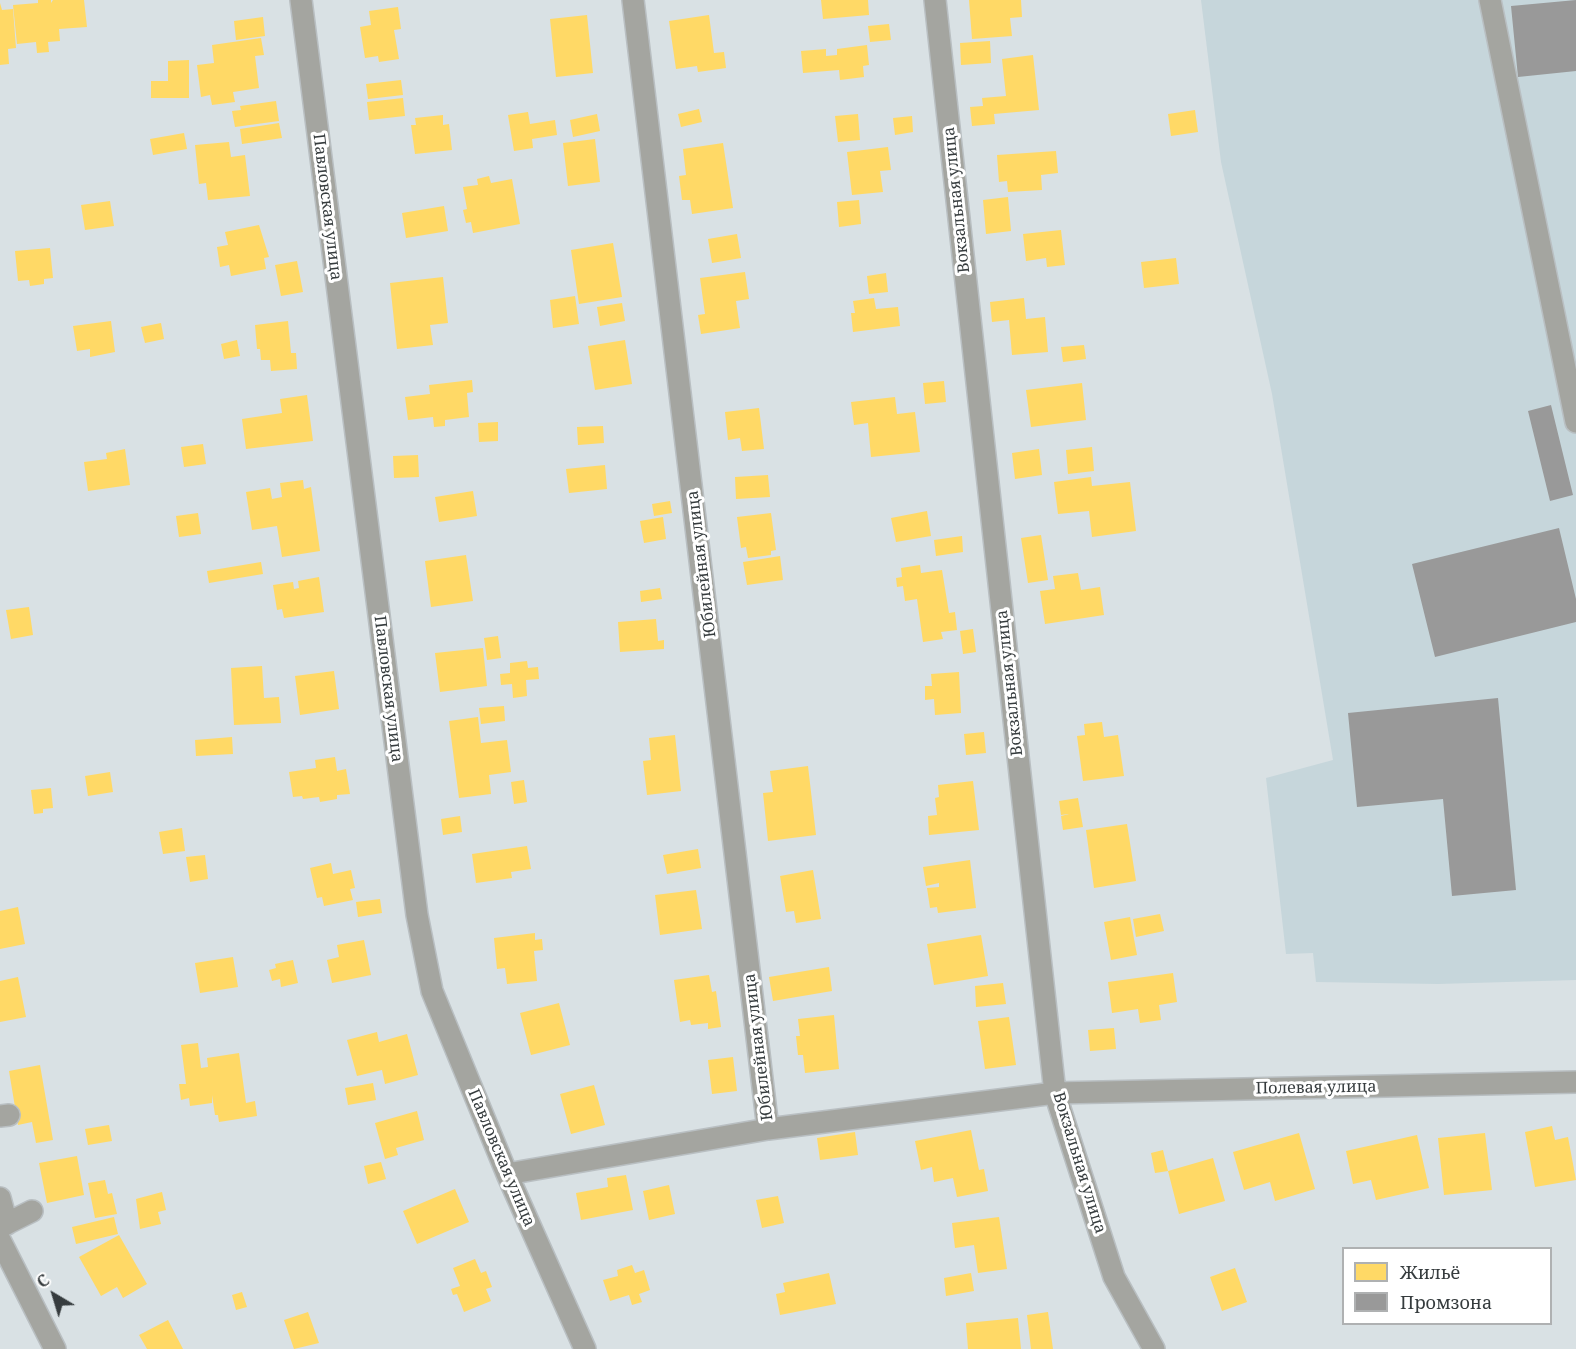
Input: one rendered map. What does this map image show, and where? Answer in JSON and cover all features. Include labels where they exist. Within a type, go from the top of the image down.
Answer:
[{"type":"street","name":"Павловская улица","points":[[301,0],[417,915],[432,991],[507,1174],[585,1349]]},
{"type":"street","name":"Юбилейная улица","points":[[633,0],[768,1129]]},
{"type":"street","name":"Вокзальная улица","points":[[936,0],[1055,1093],[1114,1276],[1154,1349]]},
{"type":"street","points":[[1490,0],[1576,422]]},
{"type":"street","name":"Полевая улица","points":[[507,1174],[768,1129],[1055,1093],[1576,1082]]},
{"type":"street","points":[[0,1198],[2,1230],[55,1349]]},
{"type":"street","points":[[2,1230],[32,1211]]},
{"type":"shaded area","points":[[1201,0],[1576,0],[1576,980],[1438,984],[1316,982],[1313,953],[1286,954],[1266,778],[1333,760],[1272,394],[1221,162]]},
{"type":"building: Жильё","points":[[38,0],[51,0],[51,3],[53,0],[84,0],[87,27],[59,29],[60,41],[48,42],[49,52],[37,53],[36,42],[17,44],[13,5],[38,3]]},
{"type":"building: Жильё","points":[[821,0],[868,0],[869,15],[823,19]]},
{"type":"building: Жильё","points":[[969,0],[1021,0],[1022,17],[1010,18],[1012,36],[972,39]]},
{"type":"building: Жильё","points":[[0,3],[2,10],[13,9],[16,48],[8,49],[9,64],[0,65]]},
{"type":"building: Жильё","points":[[398,7],[401,29],[394,30],[399,59],[379,62],[378,56],[365,58],[360,27],[371,25],[369,11]]},
{"type":"building: Жильё","points":[[587,15],[593,73],[556,77],[550,19]]},
{"type":"building: Жильё","points":[[709,15],[714,53],[724,52],[726,68],[698,72],[697,66],[676,69],[669,21]]},
{"type":"building: Жильё","points":[[263,17],[265,36],[236,40],[234,21]]},
{"type":"building: Жильё","points":[[889,24],[891,40],[870,42],[868,26]]},
{"type":"building: Жильё","points":[[261,38],[264,55],[255,56],[259,88],[233,92],[235,102],[212,105],[210,95],[201,97],[197,65],[214,63],[212,45]]},
{"type":"building: Жильё","points":[[990,41],[991,63],[961,65],[960,43]]},
{"type":"building: Жильё","points":[[867,45],[869,65],[863,66],[864,77],[840,80],[839,70],[803,73],[801,51],[826,49],[826,56],[837,55],[837,49]]},
{"type":"building: Жильё","points":[[1033,55],[1039,110],[994,114],[995,124],[972,126],[970,107],[983,106],[982,98],[1006,96],[1002,59]]},
{"type":"building: Жильё","points":[[189,60],[189,98],[151,98],[151,81],[168,81],[168,61]]},
{"type":"building: Жильё","points":[[401,80],[403,95],[368,99],[366,84]]},
{"type":"building: Жильё","points":[[403,98],[405,116],[369,120],[367,102]]},
{"type":"building: Жильё","points":[[276,101],[279,121],[235,127],[232,111],[241,110],[240,106]]},
{"type":"building: Жильё","points":[[699,109],[702,122],[681,127],[678,114]]},
{"type":"building: Жильё","points":[[1195,110],[1198,132],[1171,136],[1168,114]]},
{"type":"building: Жильё","points":[[528,112],[530,124],[555,120],[557,135],[532,139],[533,148],[514,151],[508,115]]},
{"type":"building: Жильё","points":[[597,114],[600,131],[573,137],[570,120]]},
{"type":"building: Жильё","points":[[858,114],[860,140],[838,142],[835,116]]},
{"type":"building: Жильё","points":[[443,115],[443,125],[449,124],[452,150],[415,154],[411,125],[416,125],[415,118]]},
{"type":"building: Жильё","points":[[912,116],[913,132],[895,135],[893,118]]},
{"type":"building: Жильё","points":[[279,123],[282,138],[242,144],[240,129]]},
{"type":"building: Жильё","points":[[184,133],[187,149],[153,155],[150,139]]},
{"type":"building: Жильё","points":[[595,139],[600,182],[568,186],[563,143]]},
{"type":"building: Жильё","points":[[229,142],[231,157],[245,155],[250,196],[208,200],[206,183],[199,184],[195,145]]},
{"type":"building: Жильё","points":[[723,143],[733,208],[692,214],[690,200],[682,200],[679,176],[686,175],[683,149]]},
{"type":"building: Жильё","points":[[888,147],[891,170],[880,171],[883,192],[852,195],[847,152]]},
{"type":"building: Жильё","points":[[1056,151],[1058,173],[1041,175],[1042,190],[1008,192],[1007,181],[999,182],[997,155]]},
{"type":"building: Жильё","points":[[489,176],[491,183],[512,179],[520,224],[473,233],[471,222],[466,223],[463,210],[467,209],[463,187],[478,185],[477,179]]},
{"type":"building: Жильё","points":[[1008,197],[1011,231],[986,234],[983,200]]},
{"type":"building: Жильё","points":[[859,200],[861,224],[839,227],[837,202]]},
{"type":"building: Жильё","points":[[110,201],[114,226],[85,230],[81,205]]},
{"type":"building: Жильё","points":[[444,206],[448,231],[406,238],[402,213]]},
{"type":"building: Жильё","points":[[259,225],[269,257],[264,258],[266,269],[231,276],[229,265],[220,267],[217,247],[228,245],[225,232]]},
{"type":"building: Жильё","points":[[1061,230],[1065,265],[1047,267],[1046,258],[1026,261],[1023,234]]},
{"type":"building: Жильё","points":[[737,234],[741,258],[712,263],[708,239]]},
{"type":"building: Жильё","points":[[613,243],[622,297],[579,304],[571,250]]},
{"type":"building: Жильё","points":[[50,248],[53,278],[44,279],[44,284],[30,286],[29,280],[18,281],[15,251]]},
{"type":"building: Жильё","points":[[1176,258],[1179,284],[1144,288],[1141,262]]},
{"type":"building: Жильё","points":[[297,261],[303,292],[281,296],[275,265]]},
{"type":"building: Жильё","points":[[745,272],[749,299],[736,301],[740,328],[701,334],[698,315],[705,314],[700,278]]},
{"type":"building: Жильё","points":[[886,273],[888,292],[869,294],[867,276]]},
{"type":"building: Жильё","points":[[443,277],[448,323],[430,325],[433,345],[397,349],[390,283]]},
{"type":"building: Жильё","points":[[575,296],[579,324],[553,328],[550,300]]},
{"type":"building: Жильё","points":[[874,298],[876,309],[898,307],[900,326],[853,332],[851,313],[855,313],[853,301]]},
{"type":"building: Жильё","points":[[1024,298],[1026,319],[1045,317],[1048,352],[1012,355],[1009,320],[992,322],[990,302]]},
{"type":"building: Жильё","points":[[622,303],[625,321],[600,326],[597,307]]},
{"type":"building: Жильё","points":[[111,321],[115,352],[90,357],[90,349],[77,351],[73,326]]},
{"type":"building: Жильё","points":[[288,321],[291,353],[296,353],[297,369],[271,371],[270,360],[261,360],[260,349],[257,349],[255,325]]},
{"type":"building: Жильё","points":[[161,323],[164,339],[145,343],[141,327]]},
{"type":"building: Жильё","points":[[237,340],[240,356],[224,359],[221,344]]},
{"type":"building: Жильё","points":[[625,340],[632,384],[595,390],[588,346]]},
{"type":"building: Жильё","points":[[1084,345],[1086,359],[1063,362],[1061,347]]},
{"type":"building: Жильё","points":[[472,380],[473,392],[467,393],[469,417],[445,420],[445,426],[434,427],[433,417],[408,420],[405,397],[430,394],[429,385]]},
{"type":"building: Жильё","points":[[944,381],[946,402],[925,404],[923,383]]},
{"type":"building: Жильё","points":[[1082,383],[1086,420],[1031,427],[1026,390]]},
{"type":"building: Жильё","points":[[307,395],[313,441],[246,449],[242,419],[282,413],[280,399]]},
{"type":"building: Жильё","points":[[895,397],[897,414],[915,412],[920,452],[871,457],[868,423],[854,425],[851,402]]},
{"type":"building: Жильё","points":[[759,408],[764,449],[742,451],[740,438],[728,440],[725,412]]},
{"type":"building: Жильё","points":[[498,422],[498,441],[479,442],[478,423]]},
{"type":"building: Жильё","points":[[603,426],[604,443],[578,445],[577,427]]},
{"type":"building: Жильё","points":[[203,444],[206,464],[184,467],[181,447]]},
{"type":"building: Жильё","points":[[1092,447],[1094,471],[1068,474],[1066,450]]},
{"type":"building: Жильё","points":[[125,449],[130,485],[88,491],[84,462],[107,459],[106,453]]},
{"type":"building: Жильё","points":[[1039,449],[1042,475],[1015,479],[1012,453]]},
{"type":"building: Жильё","points":[[418,455],[419,477],[394,478],[393,456]]},
{"type":"building: Жильё","points":[[605,465],[607,489],[569,493],[566,469]]},
{"type":"building: Жильё","points":[[768,475],[770,497],[736,499],[735,477]]},
{"type":"building: Жильё","points":[[1091,477],[1092,486],[1130,482],[1136,531],[1092,537],[1089,511],[1058,514],[1054,482]]},
{"type":"building: Жильё","points":[[303,480],[304,489],[311,487],[320,551],[282,557],[277,526],[252,530],[246,492],[270,488],[272,499],[282,497],[280,483]]},
{"type":"building: Жильё","points":[[473,491],[477,516],[439,522],[435,497]]},
{"type":"building: Жильё","points":[[670,501],[672,513],[654,516],[652,504]]},
{"type":"building: Жильё","points":[[927,511],[931,536],[896,542],[891,518]]},
{"type":"building: Жильё","points":[[198,513],[201,534],[179,537],[176,516]]},
{"type":"building: Жильё","points":[[771,513],[776,550],[771,551],[771,555],[748,558],[746,547],[741,548],[737,517]]},
{"type":"building: Жильё","points":[[663,517],[666,539],[644,543],[640,521]]},
{"type":"building: Жильё","points":[[1041,535],[1048,580],[1028,583],[1021,538]]},
{"type":"building: Жильё","points":[[962,536],[963,552],[936,556],[934,540]]},
{"type":"building: Жильё","points":[[466,555],[473,601],[431,607],[425,561]]},
{"type":"building: Жильё","points":[[780,556],[783,580],[747,585],[743,562]]},
{"type":"building: Жильё","points":[[261,562],[263,574],[209,583],[207,571]]},
{"type":"building: Жильё","points":[[920,565],[921,573],[942,570],[949,613],[955,612],[957,630],[941,632],[943,639],[923,642],[917,599],[905,601],[903,586],[897,587],[896,578],[902,577],[901,568]]},
{"type":"building: Жильё","points":[[1078,573],[1081,590],[1100,587],[1104,615],[1045,624],[1040,591],[1055,589],[1053,576]]},
{"type":"building: Жильё","points":[[319,577],[324,612],[284,618],[282,609],[277,610],[273,585],[293,582],[294,589],[299,588],[298,581]]},
{"type":"building: Жильё","points":[[660,588],[662,599],[641,602],[640,591]]},
{"type":"building: Жильё","points":[[29,607],[33,635],[11,639],[6,610]]},
{"type":"building: Жильё","points":[[656,619],[658,641],[664,640],[664,649],[620,652],[618,622]]},
{"type":"building: Жильё","points":[[973,629],[976,652],[963,654],[960,631]]},
{"type":"building: Жильё","points":[[498,636],[501,658],[487,660],[484,638]]},
{"type":"building: Жильё","points":[[483,648],[487,686],[440,692],[435,653]]},
{"type":"building: Жильё","points":[[527,661],[528,668],[538,667],[539,679],[526,680],[527,696],[513,698],[512,684],[501,685],[500,674],[510,673],[510,663]]},
{"type":"building: Жильё","points":[[262,666],[264,698],[279,697],[281,723],[234,725],[231,668]]},
{"type":"building: Жильё","points":[[334,671],[339,709],[300,715],[295,676]]},
{"type":"building: Жильё","points":[[959,672],[961,713],[935,715],[934,699],[925,700],[925,686],[932,686],[931,674]]},
{"type":"building: Жильё","points":[[504,706],[505,721],[481,724],[479,708]]},
{"type":"building: Жильё","points":[[478,717],[481,743],[507,740],[511,772],[489,775],[491,794],[459,798],[449,721]]},
{"type":"building: Жильё","points":[[1102,722],[1104,737],[1118,735],[1124,776],[1083,781],[1077,736],[1085,735],[1084,724]]},
{"type":"building: Жильё","points":[[984,732],[986,753],[966,755],[964,734]]},
{"type":"building: Жильё","points":[[675,735],[681,791],[647,795],[643,761],[651,760],[649,738]]},
{"type":"building: Жильё","points":[[232,737],[233,754],[196,756],[195,740]]},
{"type":"building: Жильё","points":[[335,757],[337,771],[346,769],[350,794],[337,795],[337,799],[320,802],[319,797],[303,799],[302,796],[293,797],[289,772],[316,768],[315,760]]},
{"type":"building: Жильё","points":[[808,766],[816,835],[768,841],[763,793],[773,792],[770,771]]},
{"type":"building: Жильё","points":[[110,772],[113,792],[88,796],[85,776]]},
{"type":"building: Жильё","points":[[524,780],[527,802],[514,804],[511,782]]},
{"type":"building: Жильё","points":[[973,781],[979,830],[929,835],[928,816],[937,815],[935,798],[939,797],[938,785]]},
{"type":"building: Жильё","points":[[51,788],[53,808],[43,809],[43,813],[34,814],[31,790]]},
{"type":"building: Жильё","points":[[1078,798],[1083,827],[1063,830],[1061,816],[1069,814],[1061,815],[1059,801]]},
{"type":"building: Жильё","points":[[460,816],[462,832],[443,835],[441,819]]},
{"type":"building: Жильё","points":[[1127,824],[1136,881],[1094,888],[1086,830]]},
{"type":"building: Жильё","points":[[182,828],[185,851],[163,854],[159,832]]},
{"type":"building: Жильё","points":[[527,846],[531,869],[511,872],[512,878],[476,883],[472,854]]},
{"type":"building: Жильё","points":[[698,849],[701,868],[667,874],[663,855]]},
{"type":"building: Жильё","points":[[205,855],[208,879],[190,882],[186,857]]},
{"type":"building: Жильё","points":[[970,860],[976,908],[938,913],[937,907],[930,908],[927,888],[939,887],[939,883],[926,886],[923,867]]},
{"type":"building: Жильё","points":[[331,863],[333,874],[351,870],[355,888],[350,889],[353,900],[324,906],[322,897],[317,898],[310,868]]},
{"type":"building: Жильё","points":[[813,870],[821,919],[796,923],[794,911],[786,912],[780,876]]},
{"type":"building: Жильё","points":[[696,890],[702,929],[660,935],[655,895]]},
{"type":"building: Жильё","points":[[380,899],[382,913],[358,917],[356,902]]},
{"type":"building: Жильё","points":[[18,907],[25,944],[0,949],[0,911]]},
{"type":"building: Жильё","points":[[1160,914],[1164,931],[1136,937],[1133,919]]},
{"type":"building: Жильё","points":[[1130,917],[1137,955],[1111,960],[1104,922]]},
{"type":"building: Жильё","points":[[535,933],[535,940],[542,939],[543,950],[534,951],[537,981],[507,984],[505,968],[497,969],[494,938]]},
{"type":"building: Жильё","points":[[981,935],[988,976],[934,985],[927,944]]},
{"type":"building: Жильё","points":[[364,940],[371,975],[332,983],[327,960],[339,957],[337,945]]},
{"type":"building: Жильё","points":[[233,957],[238,987],[200,993],[195,963]]},
{"type":"building: Жильё","points":[[293,960],[298,983],[281,987],[280,979],[272,981],[269,970],[276,968],[275,964]]},
{"type":"building: Жильё","points":[[829,967],[832,991],[773,1001],[769,977]]},
{"type":"building: Жильё","points":[[1173,973],[1177,1002],[1159,1005],[1161,1020],[1140,1023],[1138,1009],[1112,1013],[1108,982]]},
{"type":"building: Жильё","points":[[709,975],[712,992],[716,991],[721,1027],[708,1029],[708,1023],[691,1025],[690,1020],[680,1022],[674,980]]},
{"type":"building: Жильё","points":[[18,977],[26,1017],[0,1022],[0,981]]},
{"type":"building: Жильё","points":[[1003,983],[1006,1004],[976,1007],[975,986]]},
{"type":"building: Жильё","points":[[559,1003],[570,1045],[531,1055],[520,1013]]},
{"type":"building: Жильё","points":[[834,1015],[839,1069],[805,1073],[803,1055],[798,1055],[796,1036],[800,1036],[798,1019]]},
{"type":"building: Жильё","points":[[1009,1017],[1016,1065],[985,1069],[978,1021]]},
{"type":"building: Жильё","points":[[1114,1028],[1116,1049],[1090,1051],[1088,1030]]},
{"type":"building: Жильё","points":[[377,1032],[379,1042],[407,1034],[418,1075],[385,1084],[382,1070],[357,1076],[347,1040]]},
{"type":"building: Жильё","points":[[198,1043],[201,1068],[208,1067],[207,1058],[239,1053],[246,1103],[255,1101],[257,1116],[219,1122],[218,1115],[215,1115],[212,1095],[212,1103],[190,1106],[189,1098],[181,1100],[179,1084],[186,1084],[181,1045]]},
{"type":"building: Жильё","points":[[733,1057],[737,1091],[712,1094],[708,1060]]},
{"type":"building: Жильё","points":[[40,1065],[53,1140],[36,1143],[32,1122],[18,1125],[9,1071]]},
{"type":"building: Жильё","points":[[373,1083],[376,1100],[348,1105],[345,1088]]},
{"type":"building: Жильё","points":[[594,1085],[605,1125],[571,1134],[560,1094]]},
{"type":"building: Жильё","points":[[417,1111],[424,1140],[396,1148],[398,1155],[385,1159],[375,1123]]},
{"type":"building: Жильё","points":[[109,1125],[112,1141],[88,1145],[85,1129]]},
{"type":"building: Жильё","points":[[1552,1126],[1555,1140],[1568,1137],[1576,1180],[1535,1187],[1525,1132]]},
{"type":"building: Жильё","points":[[971,1130],[979,1170],[984,1169],[988,1191],[957,1197],[953,1178],[934,1182],[932,1167],[921,1170],[915,1141]]},
{"type":"building: Жильё","points":[[855,1132],[858,1155],[820,1160],[817,1138]]},
{"type":"building: Жильё","points":[[1299,1133],[1315,1189],[1275,1201],[1270,1182],[1244,1190],[1233,1152]]},
{"type":"building: Жильё","points":[[1485,1133],[1492,1190],[1444,1195],[1438,1138]]},
{"type":"building: Жильё","points":[[1417,1135],[1429,1188],[1376,1200],[1371,1180],[1353,1184],[1346,1151]]},
{"type":"building: Жильё","points":[[1163,1150],[1168,1171],[1155,1173],[1151,1153]]},
{"type":"building: Жильё","points":[[77,1156],[84,1195],[47,1203],[39,1163]]},
{"type":"building: Жильё","points":[[1213,1158],[1225,1201],[1179,1214],[1168,1171]]},
{"type":"building: Жильё","points":[[381,1162],[386,1179],[368,1184],[364,1166]]},
{"type":"building: Жильё","points":[[626,1175],[633,1210],[581,1220],[576,1193],[608,1187],[607,1178]]},
{"type":"building: Жильё","points":[[105,1180],[108,1194],[112,1193],[117,1214],[95,1218],[88,1183]]},
{"type":"building: Жильё","points":[[669,1185],[675,1214],[649,1220],[643,1191]]},
{"type":"building: Жильё","points":[[455,1189],[469,1222],[417,1244],[403,1211]]},
{"type":"building: Жильё","points":[[162,1192],[166,1210],[158,1212],[161,1224],[140,1229],[136,1199]]},
{"type":"building: Жильё","points":[[778,1196],[784,1223],[762,1228],[756,1200]]},
{"type":"building: Жильё","points":[[114,1217],[118,1234],[76,1244],[72,1227]]},
{"type":"building: Жильё","points":[[999,1217],[1007,1269],[978,1273],[974,1245],[955,1248],[952,1223]]},
{"type":"building: Жильё","points":[[119,1235],[147,1284],[123,1298],[117,1287],[101,1296],[79,1257]]},
{"type":"building: Жильё","points":[[475,1259],[481,1273],[486,1271],[492,1287],[486,1289],[491,1301],[464,1312],[457,1294],[453,1295],[451,1289],[460,1286],[453,1268]]},
{"type":"building: Жильё","points":[[632,1265],[635,1273],[644,1270],[650,1290],[639,1294],[642,1302],[632,1305],[629,1295],[610,1301],[603,1280],[618,1276],[617,1270]]},
{"type":"building: Жильё","points":[[1235,1268],[1247,1302],[1222,1311],[1210,1277]]},
{"type":"building: Жильё","points":[[829,1273],[836,1304],[780,1315],[776,1294],[785,1292],[783,1283]]},
{"type":"building: Жильё","points":[[971,1273],[974,1291],[946,1296],[944,1278]]},
{"type":"building: Жильё","points":[[242,1292],[247,1307],[236,1310],[232,1295]]},
{"type":"building: Жильё","points":[[308,1312],[319,1343],[294,1349],[284,1320]]},
{"type":"building: Жильё","points":[[1048,1312],[1053,1349],[1031,1349],[1027,1315]]},
{"type":"building: Жильё","points":[[1018,1318],[1021,1349],[968,1349],[966,1323]]},
{"type":"building: Жильё","points":[[168,1320],[183,1349],[147,1349],[139,1335]]},
{"type":"building: Промзона","points":[[1576,0],[1576,71],[1518,77],[1511,6]]},
{"type":"building: Промзона","points":[[1551,405],[1573,495],[1550,501],[1528,411]]},
{"type":"building: Промзона","points":[[1559,528],[1576,599],[1576,622],[1435,657],[1412,564]]},
{"type":"building: Промзона","points":[[1498,698],[1516,890],[1452,896],[1443,799],[1357,807],[1348,713]]}]
